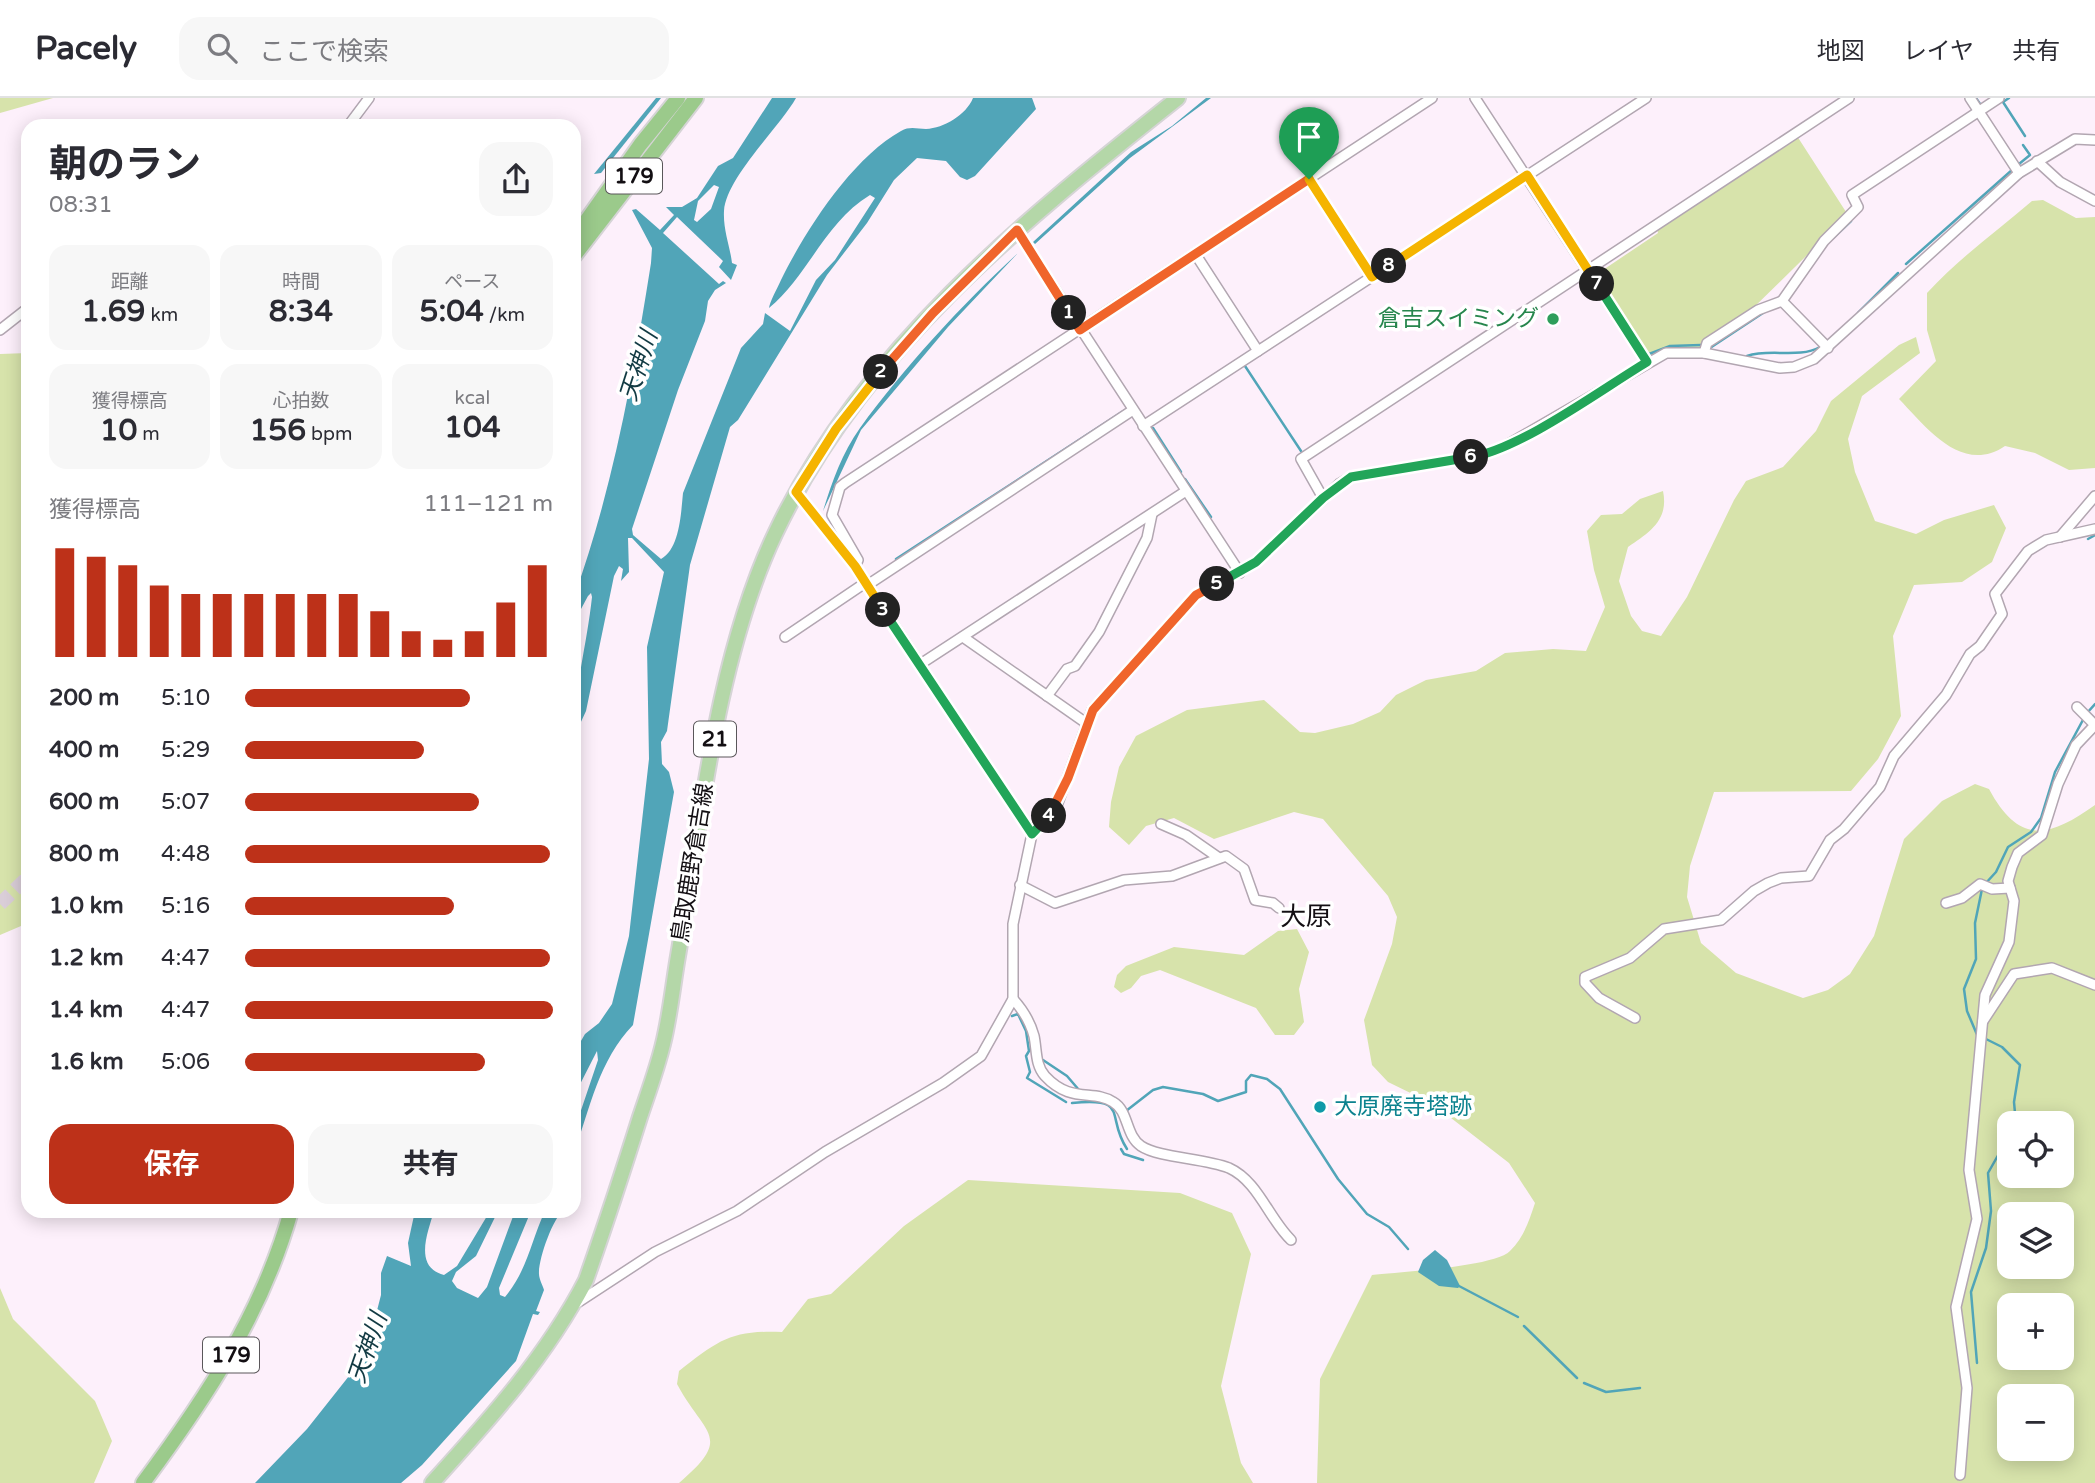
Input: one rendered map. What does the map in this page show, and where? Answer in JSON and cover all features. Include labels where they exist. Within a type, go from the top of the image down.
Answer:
[{"type":"highway","name":"179","points":[[581,228],[640,145],[678,98]]},
{"type":"highway","name":"179","points":[[581,247],[696,98]]},
{"type":"highway","name":"179","points":[[143,1483],[190,1420],[239,1343],[288,1218]]},
{"type":"main road","name":"鳥取鹿野倉吉線","points":[[432,1483],[494,1414],[573,1306],[590,1267],[663,1045],[709,770],[739,631],[774,536],[796,492],[867,387],[933,313],[1059,192],[1178,98]]},
{"type":"street","points":[[353,119],[369,98]]},
{"type":"street","points":[[855,566],[858,560],[832,515],[839,487],[1432,98]]},
{"type":"street","points":[[1475,98],[1647,362]]},
{"type":"street","points":[[1143,426],[1646,98]]},
{"type":"street","points":[[1323,498],[1301,458],[1849,98]]},
{"type":"street","points":[[1970,98],[2019,173]]},
{"type":"street","points":[[1704,353],[1707,344],[1717,337],[1766,306],[1782,301],[1824,241],[1858,207],[1852,195],[1999,98]]},
{"type":"street","points":[[573,1306],[655,1252],[737,1211],[825,1152],[970,1066],[981,1056],[1013,999],[1013,924],[1032,834],[1058,803],[1086,723],[1102,699],[1196,595],[1240,573],[1323,498],[1351,477],[1479,456],[1500,449],[1647,362],[1678,351],[1704,353],[1780,368],[1794,368],[1814,359],[2019,173],[2075,139],[2095,140]]},
{"type":"street","points":[[2037,161],[2060,182],[2095,201]]},
{"type":"street","points":[[1309,179],[1372,277]]},
{"type":"street","points":[[1017,230],[1240,573]]},
{"type":"street","points":[[1196,255],[1258,351]]},
{"type":"street","points":[[1782,301],[1828,348]]},
{"type":"street","points":[[0,330],[21,314]]},
{"type":"street","points":[[785,637],[1133,410]]},
{"type":"street","points":[[919,665],[1186,491]]},
{"type":"street","points":[[796,492],[855,566],[1032,834]]},
{"type":"street","points":[[2060,537],[2095,496]]},
{"type":"street","points":[[1047,696],[1067,669],[1075,666],[1099,632],[1147,538],[1152,514]]},
{"type":"street","points":[[1635,1018],[1599,998],[1585,983],[1585,977],[1630,958],[1664,929],[1721,920],[1754,891],[1768,883],[1809,876],[1830,840],[1844,829],[1880,787],[1894,756],[1946,695],[1970,654],[1980,646],[1999,620],[2002,614],[1995,594],[2028,551],[2046,540],[2095,528]]},
{"type":"street","points":[[963,636],[1086,723]]},
{"type":"street","points":[[1960,1475],[1967,1388],[1956,1307],[1977,1219],[1969,1170],[1985,995],[2009,942],[2014,901],[2008,881],[2018,853],[2042,835],[2058,784],[2076,744],[2095,725],[2077,707]]},
{"type":"street","points":[[1161,824],[1183,833],[1219,858]]},
{"type":"street","points":[[1020,885],[1055,903],[1124,880],[1171,876],[1226,856],[1236,860],[1249,878],[1255,900],[1273,903],[1279,908]]},
{"type":"street","points":[[1946,904],[1962,898],[1980,884],[1992,889],[2010,888]]},
{"type":"street","points":[[1983,1021],[2014,974],[2052,968],[2095,985]]},
{"type":"street","points":[[1013,999],[1025,1012],[1043,1074],[1056,1086],[1072,1094],[1107,1098],[1117,1104],[1130,1135],[1149,1151],[1230,1168],[1251,1184],[1281,1230],[1291,1240]]},
{"type":"street","points":[[1068,1106],[1072,1094]]},
{"type":"green space","points":[[0,98],[53,98],[0,113]]},
{"type":"green space","points":[[1797,136],[1848,215],[1746,315],[1700,348],[1678,348],[1647,357],[1597,274],[1658,233],[1657,229]]},
{"type":"green space","points":[[2043,200],[2076,218],[2095,217],[2095,468],[2069,470],[2035,453],[2005,446],[1989,453],[1974,455],[1960,452],[1921,423],[1899,399],[1936,361],[1927,330],[1927,293],[2032,201]]},
{"type":"green space","points":[[1916,337],[1920,353],[1862,396],[1848,439],[1855,472],[1875,521],[1916,534],[1944,520],[1994,505],[2006,528],[1992,562],[1962,582],[1914,585],[1893,636],[1901,716],[1878,759],[1851,791],[1714,792],[1690,866],[1687,897],[1701,943],[1736,973],[1803,998],[1828,990],[1850,974],[1874,936],[1904,839],[1942,801],[1975,784],[1989,789],[2012,820],[2036,830],[2063,824],[2095,805],[2095,1483],[1317,1483],[1320,1379],[1372,1275],[1466,1265],[1501,1257],[1519,1240],[1535,1203],[1509,1163],[1433,1104],[1388,1082],[1372,1065],[1364,1020],[1392,944],[1397,917],[1388,896],[1323,819],[1294,812],[1214,839],[1174,818],[1146,826],[1129,845],[1109,827],[1111,802],[1119,767],[1136,736],[1187,710],[1264,700],[1300,732],[1315,733],[1353,724],[1380,712],[1396,695],[1426,680],[1476,671],[1505,653],[1553,649],[1586,651],[1605,607],[1594,570],[1587,531],[1601,515],[1622,514],[1640,499],[1663,491],[1660,518],[1650,530],[1628,547],[1619,581],[1631,616],[1642,631],[1661,636],[1687,597],[1746,481],[1783,467],[1816,431],[1831,401],[1899,345]]},
{"type":"green space","points":[[21,353],[21,926],[0,935],[0,354]]},
{"type":"green space","points":[[1297,929],[1309,952],[1299,989],[1304,1022],[1294,1035],[1275,1035],[1256,1008],[1160,970],[1141,976],[1131,988],[1121,993],[1114,987],[1117,975],[1126,966],[1174,947],[1244,955],[1278,931]]},
{"type":"green space","points":[[968,1180],[1180,1193],[1232,1213],[1251,1254],[1221,1386],[1241,1463],[1253,1483],[679,1483],[706,1455],[710,1445],[709,1435],[677,1384],[679,1371],[726,1339],[750,1333],[782,1332],[808,1299],[831,1294],[904,1226]]},
{"type":"green space","points":[[0,1288],[13,1319],[95,1401],[112,1441],[94,1483],[0,1483]]},
{"type":"water","points":[[656,98],[661,98],[601,173],[594,174]]},
{"type":"water","name":"天神川","points":[[772,98],[796,98],[743,169],[727,198],[725,225],[732,263],[737,265],[731,280],[719,267],[723,261],[677,217],[663,233],[719,284],[723,281],[726,283],[715,290],[708,301],[705,321],[678,390],[632,529],[633,535],[661,559],[676,539],[683,493],[741,348],[763,324],[765,313],[790,331],[816,280],[835,260],[875,198],[870,195],[854,206],[829,234],[795,281],[769,308],[803,240],[848,177],[883,143],[901,131],[910,128],[933,128],[947,123],[960,115],[973,98],[1032,98],[1036,109],[975,176],[967,180],[960,177],[946,161],[917,158],[894,180],[867,223],[827,275],[738,420],[730,427],[690,565],[667,731],[661,742],[662,764],[669,772],[674,792],[633,1025],[621,1039],[604,1069],[581,1132],[581,1110],[598,1060],[597,1051],[581,1082],[581,1041],[599,1023],[612,1004],[629,936],[649,759],[647,647],[664,572],[632,538],[628,538],[629,572],[621,581],[623,569],[619,566],[614,576],[586,711],[581,722],[581,668],[592,597],[591,593],[581,609],[581,576],[611,473],[637,348],[651,263],[652,248],[632,210],[636,209],[660,230],[674,215],[666,207],[682,207],[697,198],[718,166],[733,158]],"holes":[[[714,185],[719,187],[711,209],[697,222],[694,220],[698,201]]]},
{"type":"water","points":[[1206,98],[1211,98],[1130,158],[1035,244],[1033,242],[1131,152],[1172,126]]},
{"type":"water","points":[[1018,253],[948,327],[861,430],[823,511],[848,447],[860,428],[934,337]]},
{"type":"water","name":"天神川","points":[[413,1218],[432,1218],[426,1238],[426,1257],[434,1271],[444,1275],[457,1266],[486,1218],[495,1218],[476,1256],[456,1272],[452,1281],[457,1288],[478,1298],[487,1287],[512,1218],[528,1218],[499,1288],[500,1295],[505,1297],[524,1266],[542,1218],[557,1218],[547,1240],[539,1268],[544,1290],[536,1311],[540,1312],[538,1315],[533,1314],[516,1361],[422,1465],[401,1483],[255,1483],[307,1429],[349,1376],[372,1330],[381,1295],[381,1273],[387,1256],[411,1266],[408,1243]]},
{"type":"water","points":[[1435,1250],[1447,1260],[1460,1286],[1458,1288],[1439,1286],[1418,1272],[1423,1260]]},
{"type":"waterway","points":[[1976,98],[1980,104]]},
{"type":"waterway","points":[[2009,98],[2003,102],[2025,136]]},
{"type":"waterway","points":[[2019,164],[2030,155],[2023,145]]},
{"type":"waterway","points":[[1906,264],[2012,170]]},
{"type":"waterway","points":[[1833,238],[1851,221]]},
{"type":"waterway","points":[[1858,313],[1898,273]]},
{"type":"waterway","points":[[1710,348],[1766,311]]},
{"type":"waterway","points":[[1649,354],[1670,346],[1701,345]]},
{"type":"waterway","points":[[1747,356],[1803,352],[1820,347]]},
{"type":"waterway","points":[[1245,366],[1301,451]]},
{"type":"waterway","points":[[896,559],[1125,410]]},
{"type":"waterway","points":[[1153,428],[1181,472]]},
{"type":"waterway","points":[[1185,479],[1211,517]]},
{"type":"waterway","points":[[2088,539],[2095,535]]},
{"type":"waterway","points":[[2087,713],[2095,704]]},
{"type":"waterway","points":[[1985,884],[1996,872],[2008,847],[2031,832],[2041,818],[2055,772],[2084,718]]},
{"type":"waterway","points":[[1978,1037],[1967,1011],[1964,989],[1976,959],[1975,923],[1982,889]]},
{"type":"waterway","points":[[1012,1016],[1018,1014],[1026,1031],[1029,1051],[1026,1056],[1030,1072],[1027,1078],[1066,1102]]},
{"type":"waterway","points":[[1986,1039],[2002,1047],[2020,1065],[2015,1111]]},
{"type":"waterway","points":[[1043,1060],[1067,1076],[1079,1090]]},
{"type":"waterway","points":[[1126,1111],[1153,1090],[1163,1087],[1203,1094],[1218,1101],[1246,1092],[1246,1081],[1251,1075],[1267,1079],[1280,1089],[1338,1179],[1367,1214],[1389,1227],[1408,1249]]},
{"type":"waterway","points":[[1072,1103],[1090,1102],[1110,1106],[1127,1149]]},
{"type":"waterway","points":[[1121,1149],[1124,1154],[1143,1160]]},
{"type":"waterway","points":[[1977,1363],[1971,1292],[1986,1248],[1991,1211],[1988,1173],[1997,1157]]},
{"type":"waterway","points":[[1459,1286],[1518,1317]]},
{"type":"waterway","points":[[1524,1326],[1577,1378]]},
{"type":"waterway","points":[[1584,1383],[1606,1392],[1640,1388]]},
{"type":"tunnel","points":[[0,904],[21,884]]},
{"type":"place","name":"倉吉スイミング","points":[[1553,319]]},
{"type":"place","name":"大原廃寺塔跡","points":[[1320,1107]]},
{"type":"district","name":"大原","points":[[1306,916]]},
{"type":"route","points":[[1527,175],[1647,362],[1500,449],[1479,456],[1351,477],[1339,485],[1256,562],[1196,595],[1102,699],[1086,723],[1058,803],[1032,834],[855,566],[796,492],[836,429],[867,387],[933,313],[1017,230],[1080,330],[1309,179],[1372,277],[1527,175]]}]
